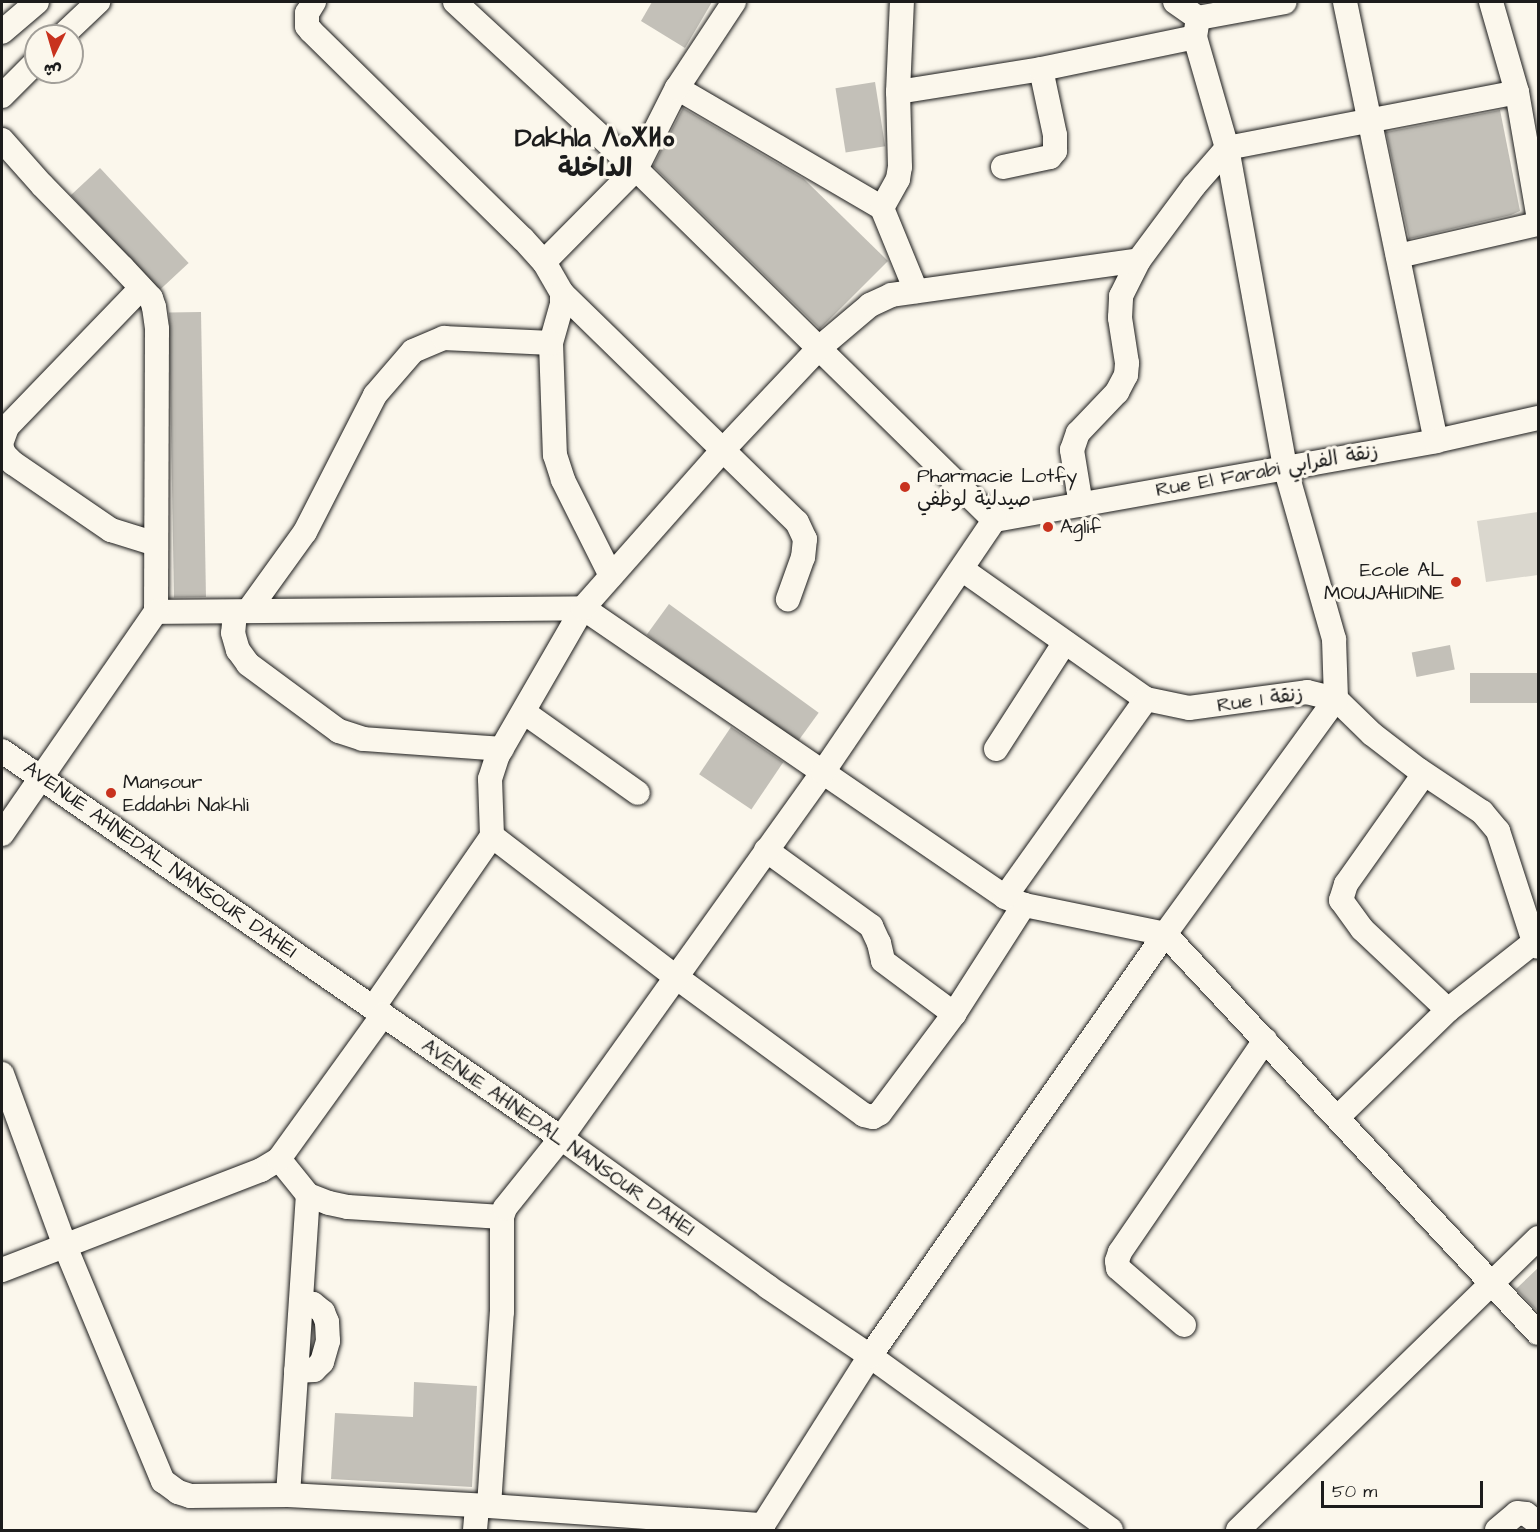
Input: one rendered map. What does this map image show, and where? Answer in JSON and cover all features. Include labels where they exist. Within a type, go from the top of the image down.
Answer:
[{"type":"street","points":[[2,32],[37,2]]},
{"type":"street","points":[[75,24],[98,2]]},
{"type":"street","points":[[314,2],[307,13],[307,26],[311,31],[544,262],[562,293],[797,522],[805,539],[803,557],[788,599]]},
{"type":"street","points":[[544,262],[636,169],[677,88],[734,2]]},
{"type":"street","points":[[882,208],[898,179],[900,167],[898,92],[902,2]]},
{"type":"street","points":[[2,1074],[65,1246],[163,1481],[190,1496],[288,1495],[483,1506],[763,1528],[870,1356],[1165,934],[1336,699],[1334,639],[1285,467],[1227,147],[1197,27],[1175,2]]},
{"type":"street","points":[[898,92],[1041,69],[1285,2]]},
{"type":"street","points":[[1345,2],[1436,441]]},
{"type":"street","points":[[1491,2],[1517,92],[1536,186],[1539,214]]},
{"type":"street","points":[[461,3],[636,169],[994,520],[963,570],[823,772],[561,1138],[510,1199],[502,1217],[502,1312],[483,1506],[476,1530]]},
{"type":"street","points":[[1004,167],[1050,157],[1055,150],[1055,135],[1041,69]]},
{"type":"street","points":[[2,96],[24,74]]},
{"type":"street","points":[[677,88],[882,208],[916,291]]},
{"type":"street","points":[[1082,505],[1072,450],[1074,440],[1117,392],[1126,375],[1119,304],[1139,260],[1194,186],[1227,147],[1370,122],[1517,92]]},
{"type":"street","points":[[2,140],[151,298],[157,329],[156,612],[2,834]]},
{"type":"street","points":[[1398,256],[1539,224]]},
{"type":"street","points":[[2,1270],[261,1170],[279,1159],[492,836],[490,779],[502,748],[525,712],[583,608],[722,451],[818,349],[870,306],[891,295],[1139,260]]},
{"type":"street","points":[[2,441],[7,427],[141,288]]},
{"type":"street","points":[[562,293],[562,304],[551,343],[555,455],[583,522],[611,576]]},
{"type":"street","points":[[502,748],[363,739],[339,731],[248,664],[238,650],[233,633],[241,611],[305,532],[375,395],[413,351],[444,338],[551,343]]},
{"type":"street","name":"Rue El Farabi زنقة الفرابي","points":[[994,520],[1436,441],[1539,418]]},
{"type":"street","points":[[2,448],[4,454],[13,463],[111,530],[156,544]]},
{"type":"street","name":"Rue 1 زنقة","points":[[963,570],[1146,699],[1177,708],[1196,708],[1307,692],[1336,699]]},
{"type":"street","points":[[156,612],[583,608],[1015,901],[1165,934],[1539,1334]]},
{"type":"street","points":[[996,749],[1065,642]]},
{"type":"street","points":[[492,836],[864,1115],[873,1117],[880,1113],[954,1014],[1015,901],[1146,699]]},
{"type":"street","points":[[1336,699],[1372,734],[1424,774],[1482,812],[1498,831],[1536,944],[1448,1010],[1338,1117]]},
{"type":"street","points":[[525,712],[638,793]]},
{"type":"street","name":"AVENUE AHNEDAL NANSOUR DAHEI","points":[[2,751],[561,1138],[1112,1530]]},
{"type":"street","points":[[1424,774],[1346,884],[1341,900],[1362,929],[1448,1010]]},
{"type":"street","points":[[766,850],[871,926],[879,943],[883,961],[954,1014]]},
{"type":"street","points":[[1184,1325],[1118,1268],[1117,1261],[1120,1252],[1265,1040]]},
{"type":"street","points":[[279,1159],[308,1195],[348,1207],[502,1217]]},
{"type":"street","points":[[288,1495],[308,1195]]},
{"type":"street","points":[[1238,1530],[1539,1238]]},
{"type":"street","points":[[1497,1530],[1517,1513],[1526,1514],[1539,1523]]},
{"type":"shaded area","points":[[1538,512],[1538,575],[1486,582],[1477,521]]},
{"type":"building","points":[[652,2],[712,2],[685,48],[641,21]]},
{"type":"building","points":[[875,82],[885,146],[846,152],[835,88]]},
{"type":"building","points":[[683,108],[804,179],[888,261],[820,329],[653,166]]},
{"type":"building","points":[[1500,110],[1520,211],[1409,239],[1386,132]]},
{"type":"building","points":[[100,168],[189,263],[159,290],[71,195]]},
{"type":"building","points":[[201,312],[206,597],[174,598],[169,313]]},
{"type":"building","points":[[669,604],[819,713],[796,743],[647,635]]},
{"type":"building","points":[[1450,645],[1455,670],[1416,677],[1412,652]]},
{"type":"building","points":[[1470,673],[1538,673],[1538,703],[1470,703]]},
{"type":"building","points":[[731,727],[783,762],[751,809],[699,774]]},
{"type":"building","points":[[1539,1267],[1539,1313],[1516,1289]]},
{"type":"building","points":[[414,1382],[477,1386],[472,1487],[331,1479],[335,1413],[413,1417]]},
{"type":"place","name":"Pharmacie Lotfy صيدلية لوطفي","points":[[905,487]]},
{"type":"place","name":"Aglif","points":[[1048,527]]},
{"type":"place","name":"Ecole AL MOUJAHIDINE","points":[[1456,582]]},
{"type":"place","name":"Mansour Eddahbi Nakhli","points":[[111,793]]},
{"type":"district","name":"Dakhla ⴷⴰⵅⵍⴰ الداخلة","points":[[595,154]]}]
